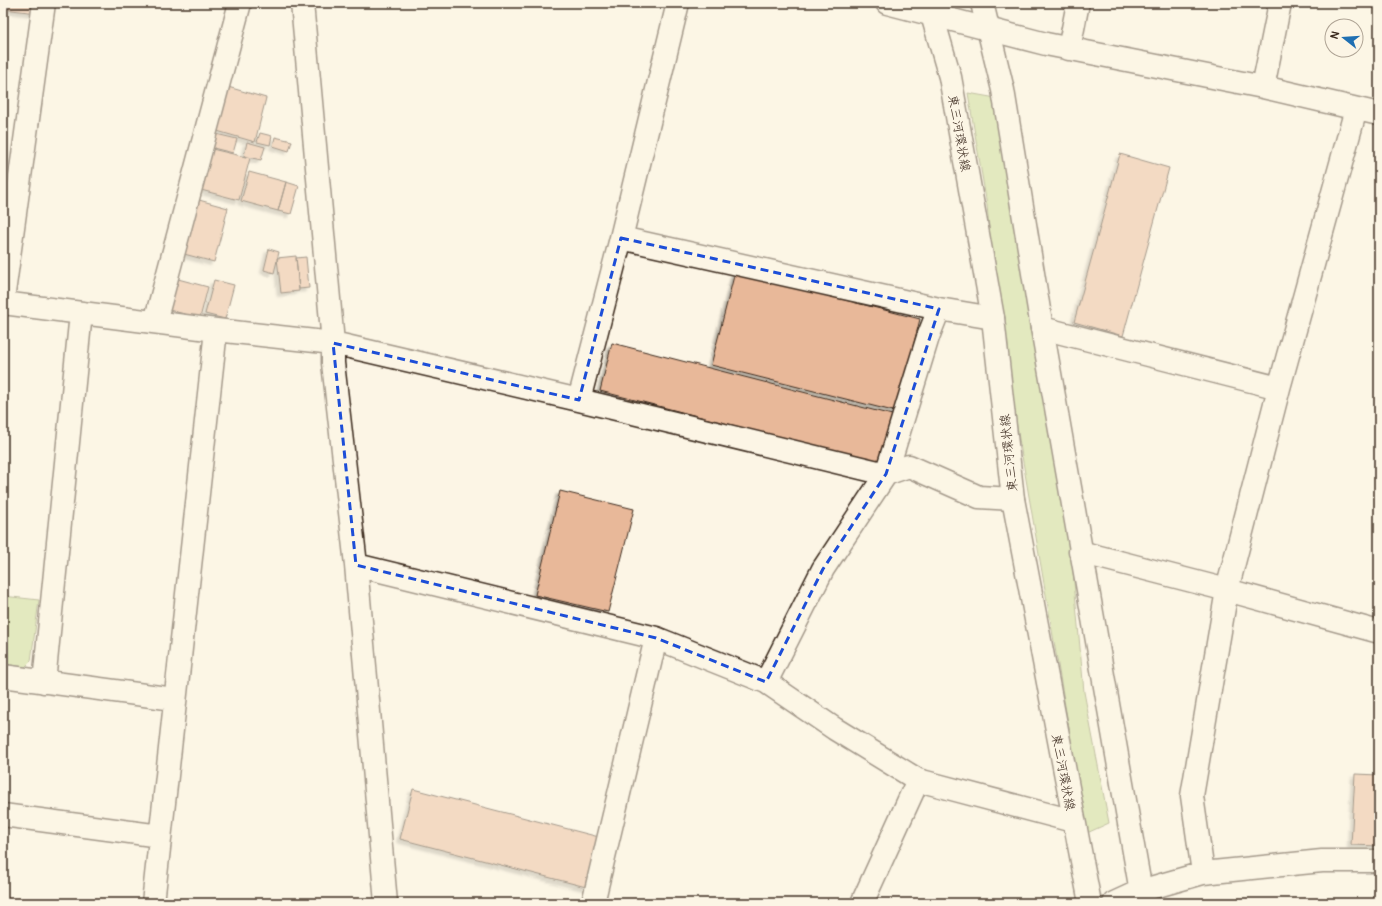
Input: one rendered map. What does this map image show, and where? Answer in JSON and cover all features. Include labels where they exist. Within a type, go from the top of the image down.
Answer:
[{"type":"street","points":[[44,3],[3,302],[216,330],[333,343],[579,400],[886,474],[909,466],[979,497],[1013,499]]},
{"type":"street","points":[[155,322],[240,3]]},
{"type":"street","points":[[302,3],[333,343],[333,363],[356,565],[386,903]]},
{"type":"street","points":[[579,400],[621,238],[678,3]]},
{"type":"street","points":[[887,3],[931,9],[990,29],[1069,49],[1263,87],[1379,114]]},
{"type":"street","points":[[982,3],[990,29],[1004,90],[1080,552],[1141,897]]},
{"type":"street","points":[[1069,49],[1078,3]]},
{"type":"street","points":[[1263,87],[1280,3]]},
{"type":"street","name":"東三河環状線","points":[[931,9],[950,77],[993,318],[1013,499],[1073,821],[1090,903]]},
{"type":"street","points":[[1203,873],[1192,796],[1226,590],[1279,388],[1356,109]]},
{"type":"street","points":[[621,238],[939,309],[993,318]]},
{"type":"street","points":[[766,682],[823,569],[886,474],[928,338],[939,309]]},
{"type":"street","points":[[44,682],[81,313]]},
{"type":"street","points":[[1042,328],[1279,388]]},
{"type":"street","points":[[153,903],[174,699],[216,330]]},
{"type":"street","points":[[1080,552],[1379,632]]},
{"type":"street","points":[[356,565],[656,638],[766,682],[835,729],[918,780],[1073,821]]},
{"type":"street","points":[[593,903],[656,638]]},
{"type":"street","points":[[3,676],[174,699]]},
{"type":"street","points":[[862,903],[918,780]]},
{"type":"street","points":[[3,815],[160,836]]},
{"type":"street","points":[[1114,903],[1141,897],[1203,873],[1322,861],[1379,861]]},
{"type":"highlighted area","points":[[621,238],[939,309],[886,474],[823,569],[766,682],[656,638],[356,565],[333,343],[579,400]]},
{"type":"green space","points":[[968,93],[996,98],[1071,549],[1084,692],[1109,823],[1087,833],[996,305],[987,205]]},
{"type":"green space","points":[[3,596],[39,600],[31,661],[25,667],[3,664]]},
{"type":"building","points":[[3,3],[38,3],[37,13],[3,9]]},
{"type":"building","points":[[228,87],[266,98],[255,142],[217,131]]},
{"type":"building","points":[[260,133],[272,136],[270,145],[257,142]]},
{"type":"building","points":[[216,134],[237,139],[233,153],[213,148]]},
{"type":"building","points":[[275,137],[292,141],[289,151],[273,146]]},
{"type":"building","points":[[247,142],[265,147],[261,160],[244,156]]},
{"type":"building","points":[[212,149],[250,158],[239,200],[201,190]]},
{"type":"building","points":[[1120,154],[1169,168],[1123,336],[1074,322]]},
{"type":"building","points":[[249,172],[286,182],[278,211],[241,201]]},
{"type":"building","points":[[286,182],[299,186],[291,214],[278,211]]},
{"type":"building","points":[[199,200],[228,208],[214,262],[184,254]]},
{"type":"building","points":[[269,249],[279,252],[274,273],[264,270]]},
{"type":"building","points":[[296,256],[299,291],[281,293],[277,258]]},
{"type":"building","points":[[306,257],[309,288],[299,289],[296,258]]},
{"type":"building","points":[[735,272],[920,319],[897,412],[711,365]]},
{"type":"building","points":[[178,279],[208,287],[200,318],[169,310]]},
{"type":"building","points":[[214,280],[234,285],[225,319],[205,314]]},
{"type":"building","points":[[612,343],[900,417],[887,465],[600,391]]},
{"type":"building","points":[[560,491],[634,509],[608,612],[535,595]]},
{"type":"building","points":[[1355,774],[1379,775],[1379,846],[1351,845]]},
{"type":"building","points":[[413,789],[599,837],[586,887],[400,839]]}]
